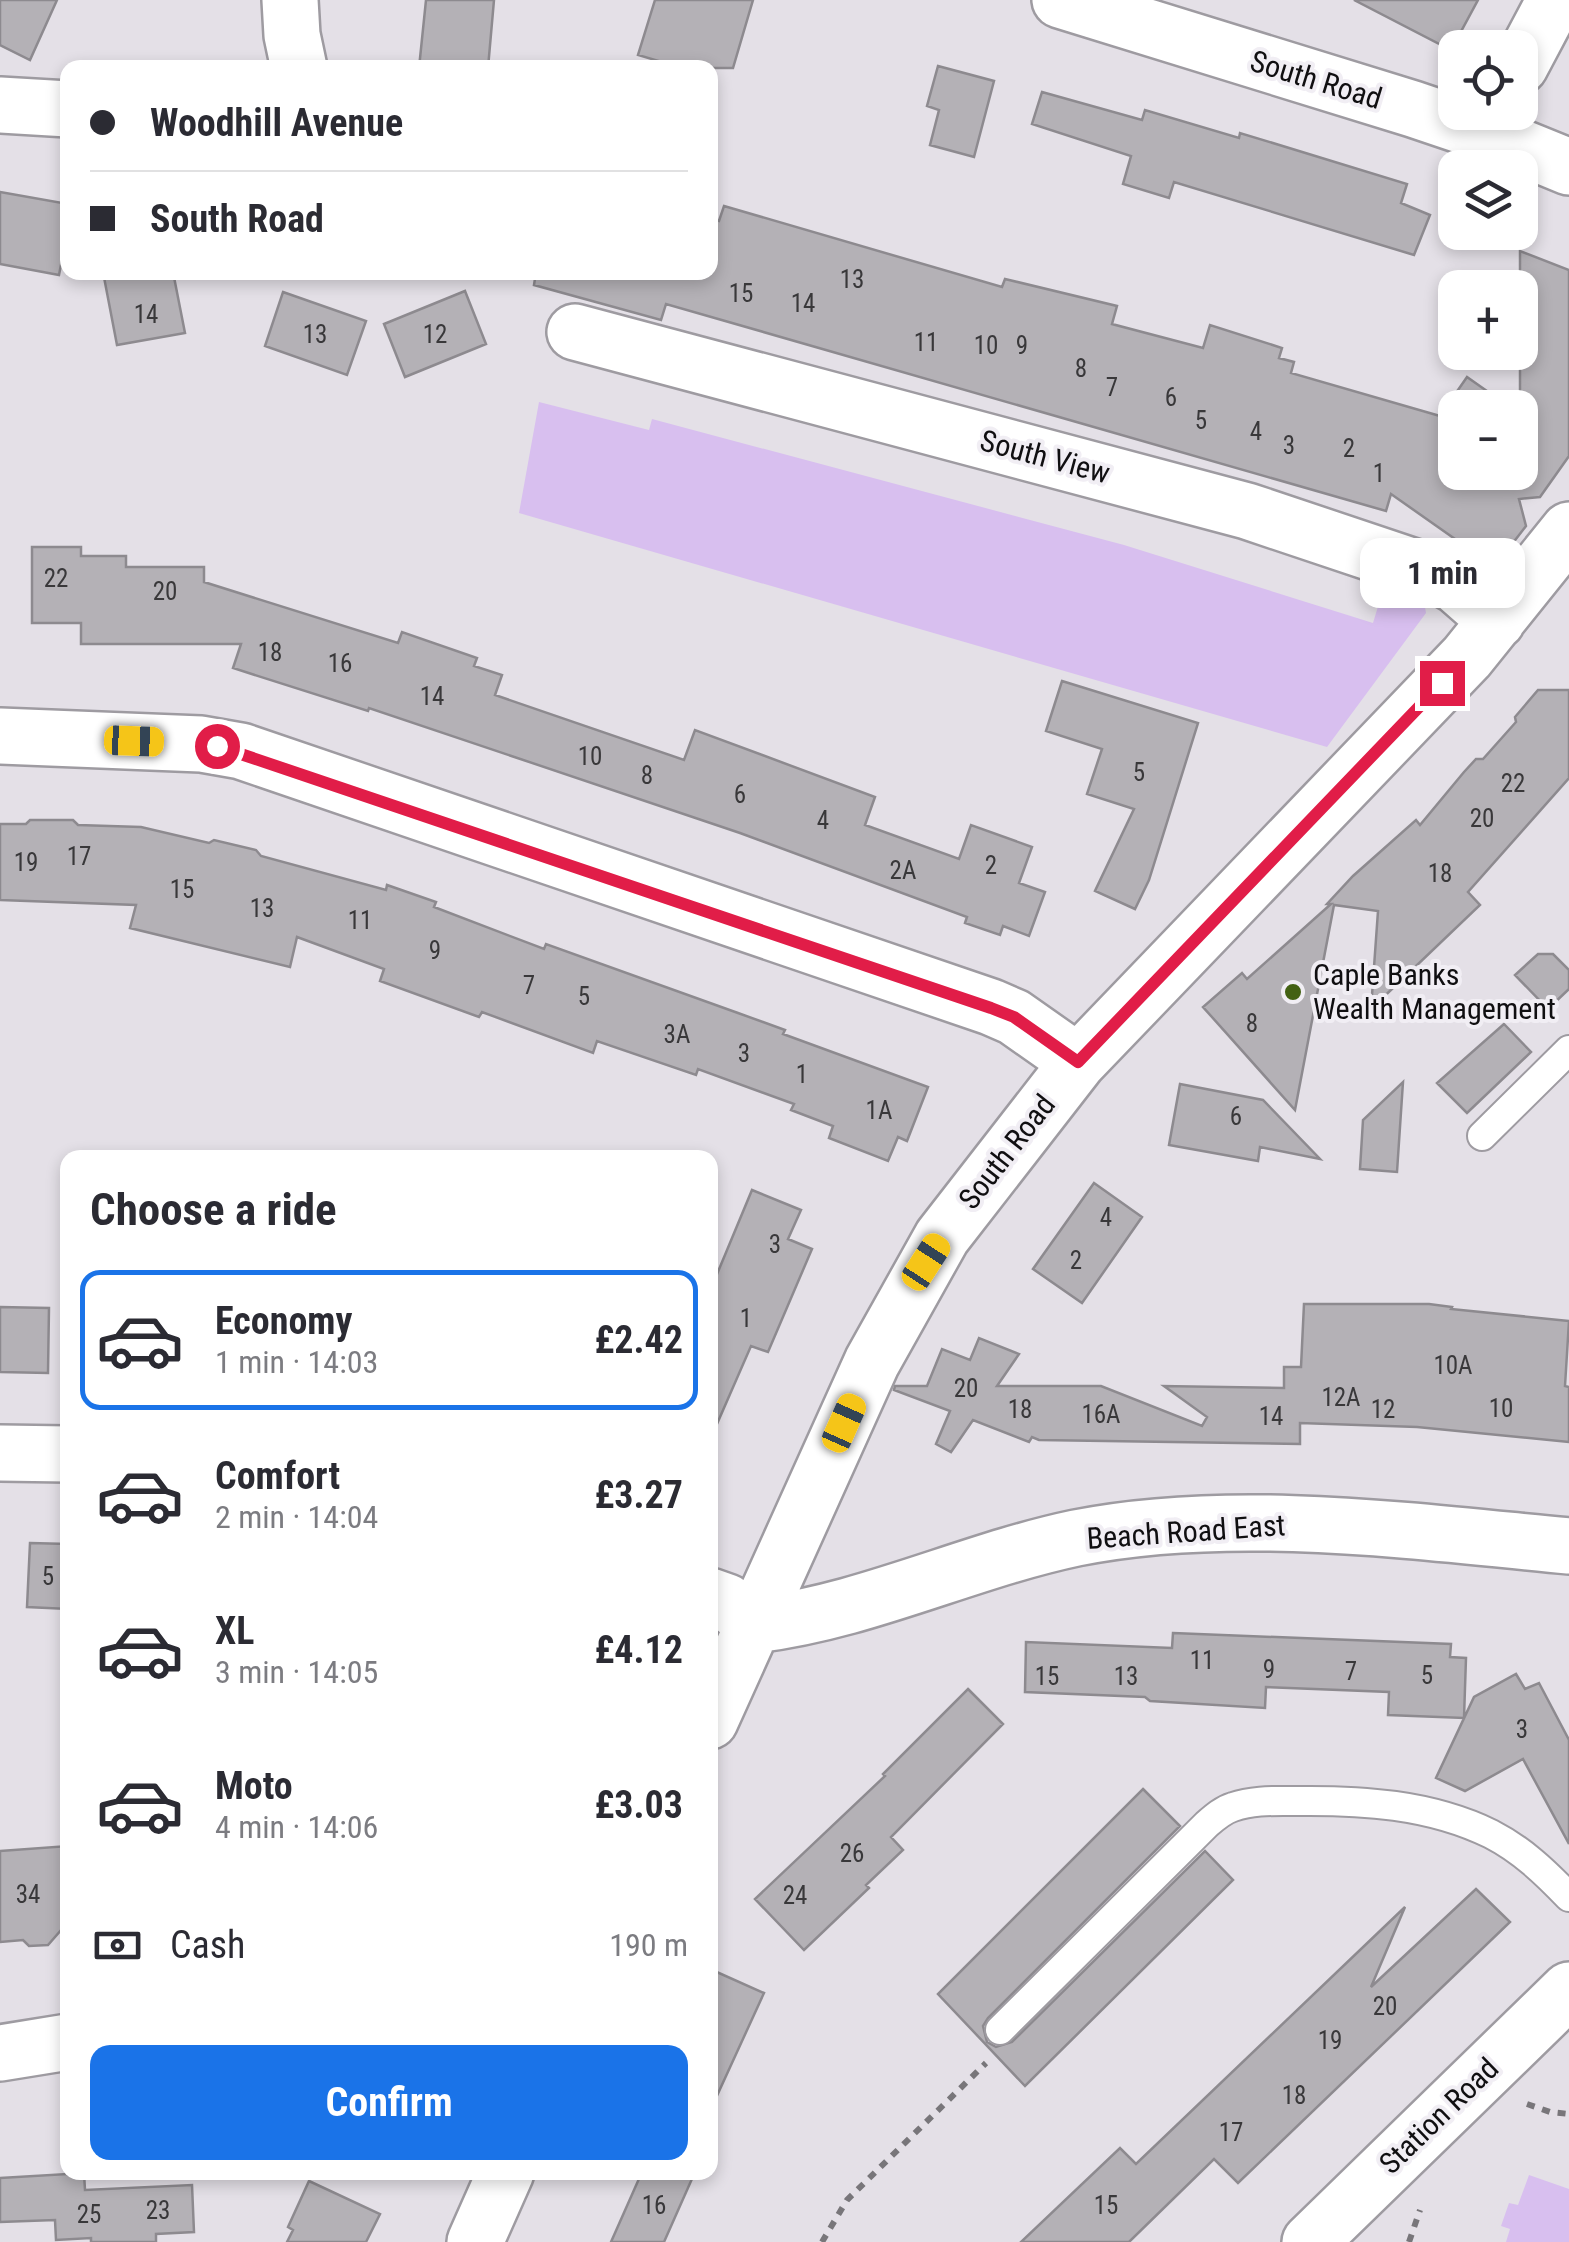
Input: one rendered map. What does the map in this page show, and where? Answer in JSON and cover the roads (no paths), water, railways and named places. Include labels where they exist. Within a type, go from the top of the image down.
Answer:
[{"type":"street","points":[[290,0],[297,60]]},
{"type":"street","name":"South Road","points":[[1060,0],[1438,108]]},
{"type":"street","points":[[1538,32],[1555,0]]},
{"type":"street","points":[[0,105],[60,109]]},
{"type":"street","name":"South Road","points":[[1506,130],[1569,167]]},
{"type":"street","name":"South View","points":[[575,332],[1276,520],[1438,575],[1457,586],[1497,621]]},
{"type":"street","name":"South Road","points":[[718,1681],[732,1610],[910,1288],[951,1224],[1078,1062],[1454,671],[1569,530]]},
{"type":"street","points":[[0,736],[201,744],[242,751],[991,1008],[1014,1017],[1078,1062]]},
{"type":"street","points":[[0,1453],[60,1454]]},
{"type":"street","name":"Beach Road East","points":[[732,1610],[815,1616],[1032,1548],[1134,1530],[1315,1526],[1569,1546]]},
{"type":"street","name":"Station Road","points":[[1310,2242],[1569,1990]]},
{"type":"street","points":[[0,2052],[60,2043]]},
{"type":"street","points":[[474,2242],[502,2180]]},
{"type":"lane","points":[[1482,1136],[1569,1050]]},
{"type":"lane","points":[[1000,2030],[1208,1824],[1236,1806],[1261,1801],[1351,1801],[1424,1810],[1464,1822],[1519,1851],[1569,1897]]},
{"type":"place","name":"Caple Banks Wealth Management","points":[[1293,992]]}]
